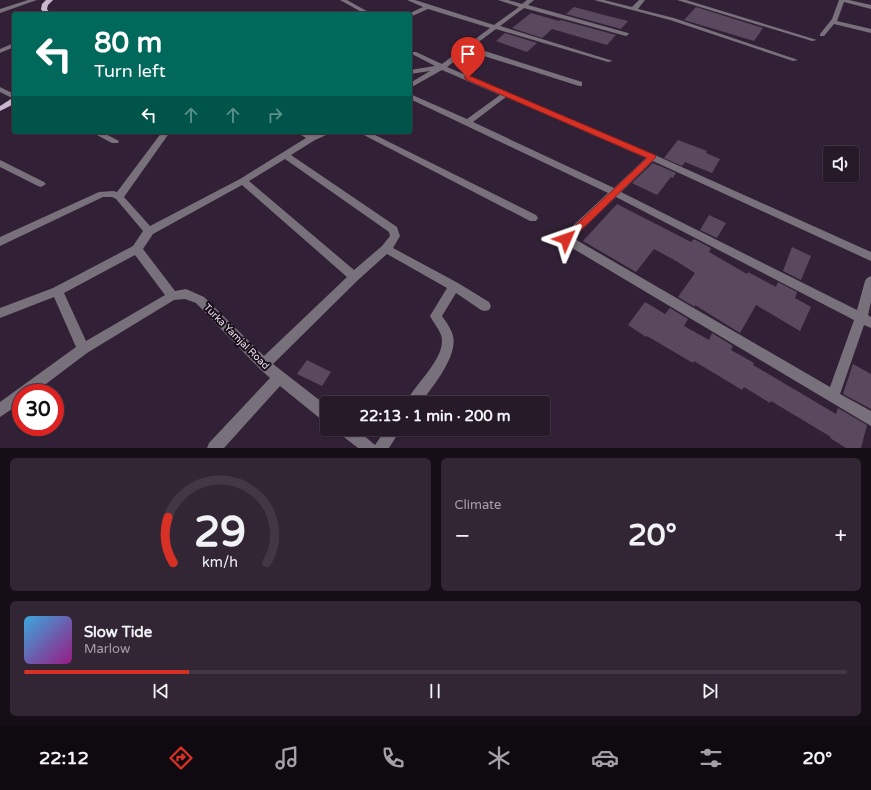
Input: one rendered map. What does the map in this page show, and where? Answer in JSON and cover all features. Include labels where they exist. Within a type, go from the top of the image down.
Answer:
[{"type":"main road","points":[[46,11],[45,4],[50,0]]},
{"type":"main road","points":[[0,109],[12,102]]},
{"type":"street","points":[[0,11],[35,0],[41,3],[46,11]]},
{"type":"street","points":[[343,0],[365,12]]},
{"type":"street","points":[[410,0],[428,7],[610,61]]},
{"type":"street","points":[[501,0],[626,34]]},
{"type":"street","points":[[412,85],[442,67],[531,0]]},
{"type":"street","points":[[597,0],[672,19],[795,60]]},
{"type":"street","points":[[634,9],[642,0]]},
{"type":"street","points":[[680,0],[814,40]]},
{"type":"street","points":[[822,35],[833,22],[842,0],[871,7]]},
{"type":"street","points":[[412,14],[428,7]]},
{"type":"street","points":[[833,22],[871,31]]},
{"type":"street","points":[[0,51],[12,47]]},
{"type":"street","points":[[467,48],[579,84]]},
{"type":"street","points":[[414,53],[442,67],[652,157],[871,257]]},
{"type":"street","points":[[412,72],[442,67]]},
{"type":"street","points":[[0,89],[12,96]]},
{"type":"street","points":[[467,123],[506,94]]},
{"type":"street","points":[[412,97],[616,193],[866,320]]},
{"type":"street","points":[[99,134],[115,141]]},
{"type":"street","points":[[119,197],[165,134]]},
{"type":"street","points":[[304,134],[312,138]]},
{"type":"street","points":[[0,313],[57,291],[137,249],[149,231],[243,181],[312,138],[323,134]]},
{"type":"street","points":[[366,134],[533,218]]},
{"type":"street","points":[[264,365],[354,277],[386,249],[395,236],[393,230],[285,155]]},
{"type":"street","points":[[652,157],[616,193],[566,239],[871,419]]},
{"type":"street","points":[[0,163],[41,184]]},
{"type":"street","points":[[243,181],[354,277]]},
{"type":"street","points":[[0,242],[102,194],[112,194],[119,197],[149,231]]},
{"type":"street","points":[[36,384],[83,349],[172,296],[137,249]]},
{"type":"street","points":[[386,249],[454,286],[485,306]]},
{"type":"street","points":[[833,396],[866,320],[871,281]]},
{"type":"street","points":[[418,396],[439,366],[447,346],[447,335],[436,316],[454,286]]},
{"type":"street","points":[[57,291],[83,349]]},
{"type":"street","name":"Turka Yamjal Road","points":[[172,296],[186,294],[200,300],[264,365],[320,409]]},
{"type":"street","points":[[214,448],[279,377]]},
{"type":"street","points":[[0,410],[12,401]]},
{"type":"street","points":[[354,436],[369,448]]},
{"type":"street","points":[[381,448],[389,436]]},
{"type":"building","points":[[574,7],[628,21],[621,29],[566,14]]},
{"type":"building","points":[[696,7],[763,28],[754,41],[684,20]]},
{"type":"building","points":[[531,13],[616,35],[607,45],[552,29],[542,38],[512,28]]},
{"type":"building","points":[[505,33],[537,43],[527,52],[496,41]]},
{"type":"building","points":[[678,140],[707,151],[706,153],[720,159],[712,173],[685,162],[682,166],[664,158]]},
{"type":"building","points":[[653,163],[676,173],[657,195],[632,183]]},
{"type":"building","points":[[617,204],[691,242],[694,239],[711,248],[709,252],[747,274],[748,272],[776,287],[778,282],[797,292],[795,298],[811,307],[800,331],[756,305],[740,333],[695,305],[695,307],[678,297],[695,273],[676,261],[654,249],[636,272],[583,241]]},
{"type":"building","points":[[709,215],[726,223],[717,238],[700,230]]},
{"type":"building","points":[[792,247],[811,256],[801,280],[783,271]]},
{"type":"building","points":[[645,302],[665,314],[670,308],[688,319],[684,326],[709,340],[712,333],[733,346],[731,350],[754,363],[753,365],[836,414],[838,408],[867,425],[861,448],[846,448],[830,438],[831,437],[771,401],[770,403],[744,387],[742,390],[694,361],[693,363],[647,336],[646,337],[628,325]]},
{"type":"building","points":[[307,360],[331,372],[322,386],[297,374]]},
{"type":"building","points":[[853,364],[871,374],[871,409],[843,394]]},
{"type":"route","points":[[468,78],[652,157],[616,193],[566,239]]}]
